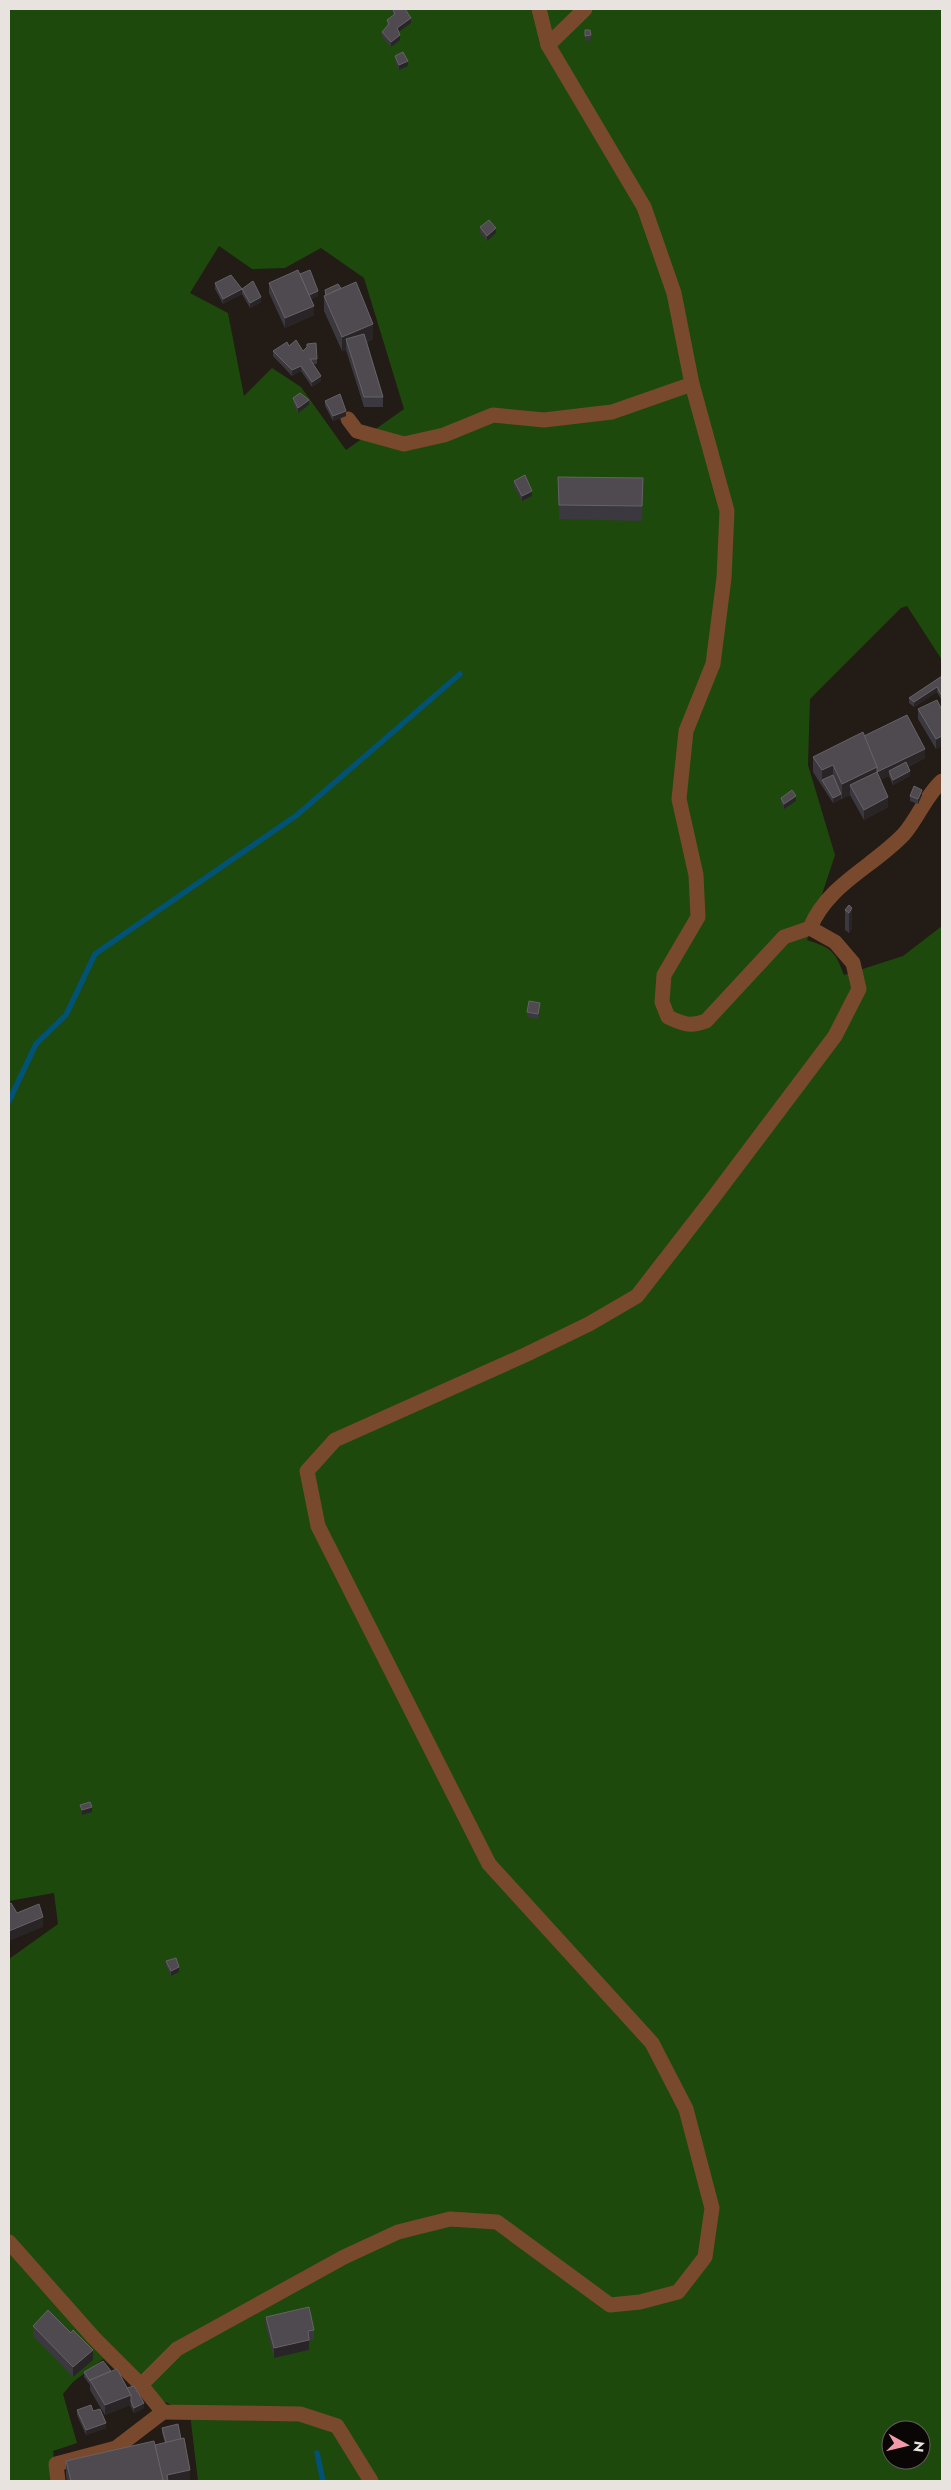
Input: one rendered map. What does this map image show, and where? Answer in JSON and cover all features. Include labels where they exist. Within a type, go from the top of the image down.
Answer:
[{"type":"street","points":[[141,2385],[177,2349],[344,2257],[398,2232],[450,2219],[497,2222],[610,2305],[640,2302],[678,2292],[705,2257],[712,2208],[686,2110],[652,2043],[488,1864],[318,1526],[307,1471],[335,1440],[525,1355],[589,1324],[637,1296],[835,1036],[858,989],[853,964],[835,942],[810,928],[784,937],[706,1021],[692,1026],[668,1016],[662,1002],[664,975],[698,917],[696,875],[680,799],[686,731],[713,664],[724,578],[727,512],[692,384],[674,293],[644,207],[548,45],[539,9]]},
{"type":"street","points":[[548,45],[585,9]]},
{"type":"street","points":[[348,419],[357,431],[404,444],[444,434],[493,415],[544,420],[612,412],[692,384]]},
{"type":"street","points":[[810,928],[814,916],[829,896],[903,834],[942,781]]},
{"type":"street","points":[[9,2242],[94,2338],[141,2385],[163,2412]]},
{"type":"street","points":[[58,2481],[56,2464],[116,2448],[163,2412],[300,2414],[337,2426],[371,2481]]},
{"type":"green space","points":[[9,9],[942,9],[942,660],[907,606],[901,608],[810,699],[808,765],[835,855],[807,940],[822,945],[831,951],[835,955],[844,975],[903,956],[942,926],[942,2481],[198,2481],[190,2414],[132,2386],[103,2359],[73,2382],[63,2394],[77,2443],[53,2451],[57,2481],[9,2481],[9,1959],[58,1924],[54,1893],[9,1901]],"holes":[[[219,246],[252,269],[285,268],[321,248],[364,278],[404,409],[346,450],[301,387],[272,368],[244,396],[228,313],[190,293]]]},
{"type":"building","points":[[393,9],[405,9],[411,18],[397,28],[400,35],[391,42],[382,32],[389,24],[387,20],[395,14]]},
{"type":"building","points":[[585,30],[590,30],[591,35],[585,36]]},
{"type":"building","points":[[403,52],[408,61],[399,65],[395,56]]},
{"type":"building","points":[[489,220],[496,228],[487,236],[480,227]]},
{"type":"building","points":[[298,270],[314,306],[285,318],[269,283]]},
{"type":"building","points":[[310,270],[318,291],[309,295],[300,274]]},
{"type":"building","points":[[231,275],[242,289],[223,299],[215,283]]},
{"type":"building","points":[[253,281],[261,297],[250,303],[242,289]]},
{"type":"building","points":[[356,282],[373,324],[342,337],[324,296]]},
{"type":"building","points":[[338,284],[341,288],[326,295],[325,290]]},
{"type":"building","points":[[364,334],[383,397],[364,397],[346,339]]},
{"type":"building","points":[[296,340],[303,351],[307,344],[316,343],[317,359],[310,359],[321,376],[312,382],[301,366],[292,370],[273,351],[287,342],[289,346]]},
{"type":"building","points":[[300,393],[309,400],[298,408],[293,398]]},
{"type":"building","points":[[340,394],[346,411],[333,416],[325,401]]},
{"type":"building","points":[[525,475],[532,491],[522,496],[514,481]]},
{"type":"building","points":[[558,477],[643,478],[642,506],[559,505]]},
{"type":"building","points":[[942,676],[942,696],[937,687],[914,702],[909,698]]},
{"type":"building","points":[[937,700],[942,710],[942,736],[936,739],[918,709]]},
{"type":"building","points":[[907,715],[925,749],[877,772],[877,767],[864,736]]},
{"type":"building","points":[[863,732],[877,767],[842,784],[833,765],[822,770],[813,757]]},
{"type":"building","points":[[906,762],[910,771],[893,780],[889,771]]},
{"type":"building","points":[[877,772],[888,797],[864,810],[850,785]]},
{"type":"building","points":[[833,775],[841,794],[833,798],[822,780]]},
{"type":"building","points":[[914,786],[922,790],[918,799],[910,796]]},
{"type":"building","points":[[792,790],[796,796],[784,804],[781,798]]},
{"type":"building","points":[[849,905],[852,908],[849,913],[845,910]]},
{"type":"building","points":[[529,1001],[540,1003],[538,1014],[527,1012]]},
{"type":"building","points":[[90,1802],[92,1807],[82,1810],[80,1805]]},
{"type":"building","points":[[11,1903],[17,1913],[39,1904],[43,1917],[9,1931],[9,1904]]},
{"type":"building","points":[[176,1958],[179,1967],[171,1971],[166,1961]]},
{"type":"building","points":[[309,2307],[314,2330],[308,2331],[309,2340],[274,2348],[266,2317]]},
{"type":"building","points":[[48,2310],[71,2333],[73,2330],[93,2350],[73,2367],[33,2326]]},
{"type":"building","points":[[103,2361],[111,2371],[90,2381],[84,2372]]},
{"type":"building","points":[[117,2369],[131,2395],[105,2405],[90,2380]]},
{"type":"building","points":[[134,2386],[144,2403],[134,2408],[127,2388]]},
{"type":"building","points":[[91,2405],[93,2411],[100,2409],[106,2423],[86,2430],[77,2410]]},
{"type":"building","points":[[178,2424],[181,2439],[166,2443],[162,2428]]},
{"type":"building","points":[[184,2438],[190,2470],[167,2475],[168,2481],[163,2481],[155,2445]]},
{"type":"building","points":[[154,2441],[163,2480],[71,2481],[66,2461]]},
{"type":"waterway","points":[[9,1101],[36,1044],[66,1015],[95,954],[297,815],[460,674]]},
{"type":"waterway","points":[[317,2453],[323,2481]]}]
